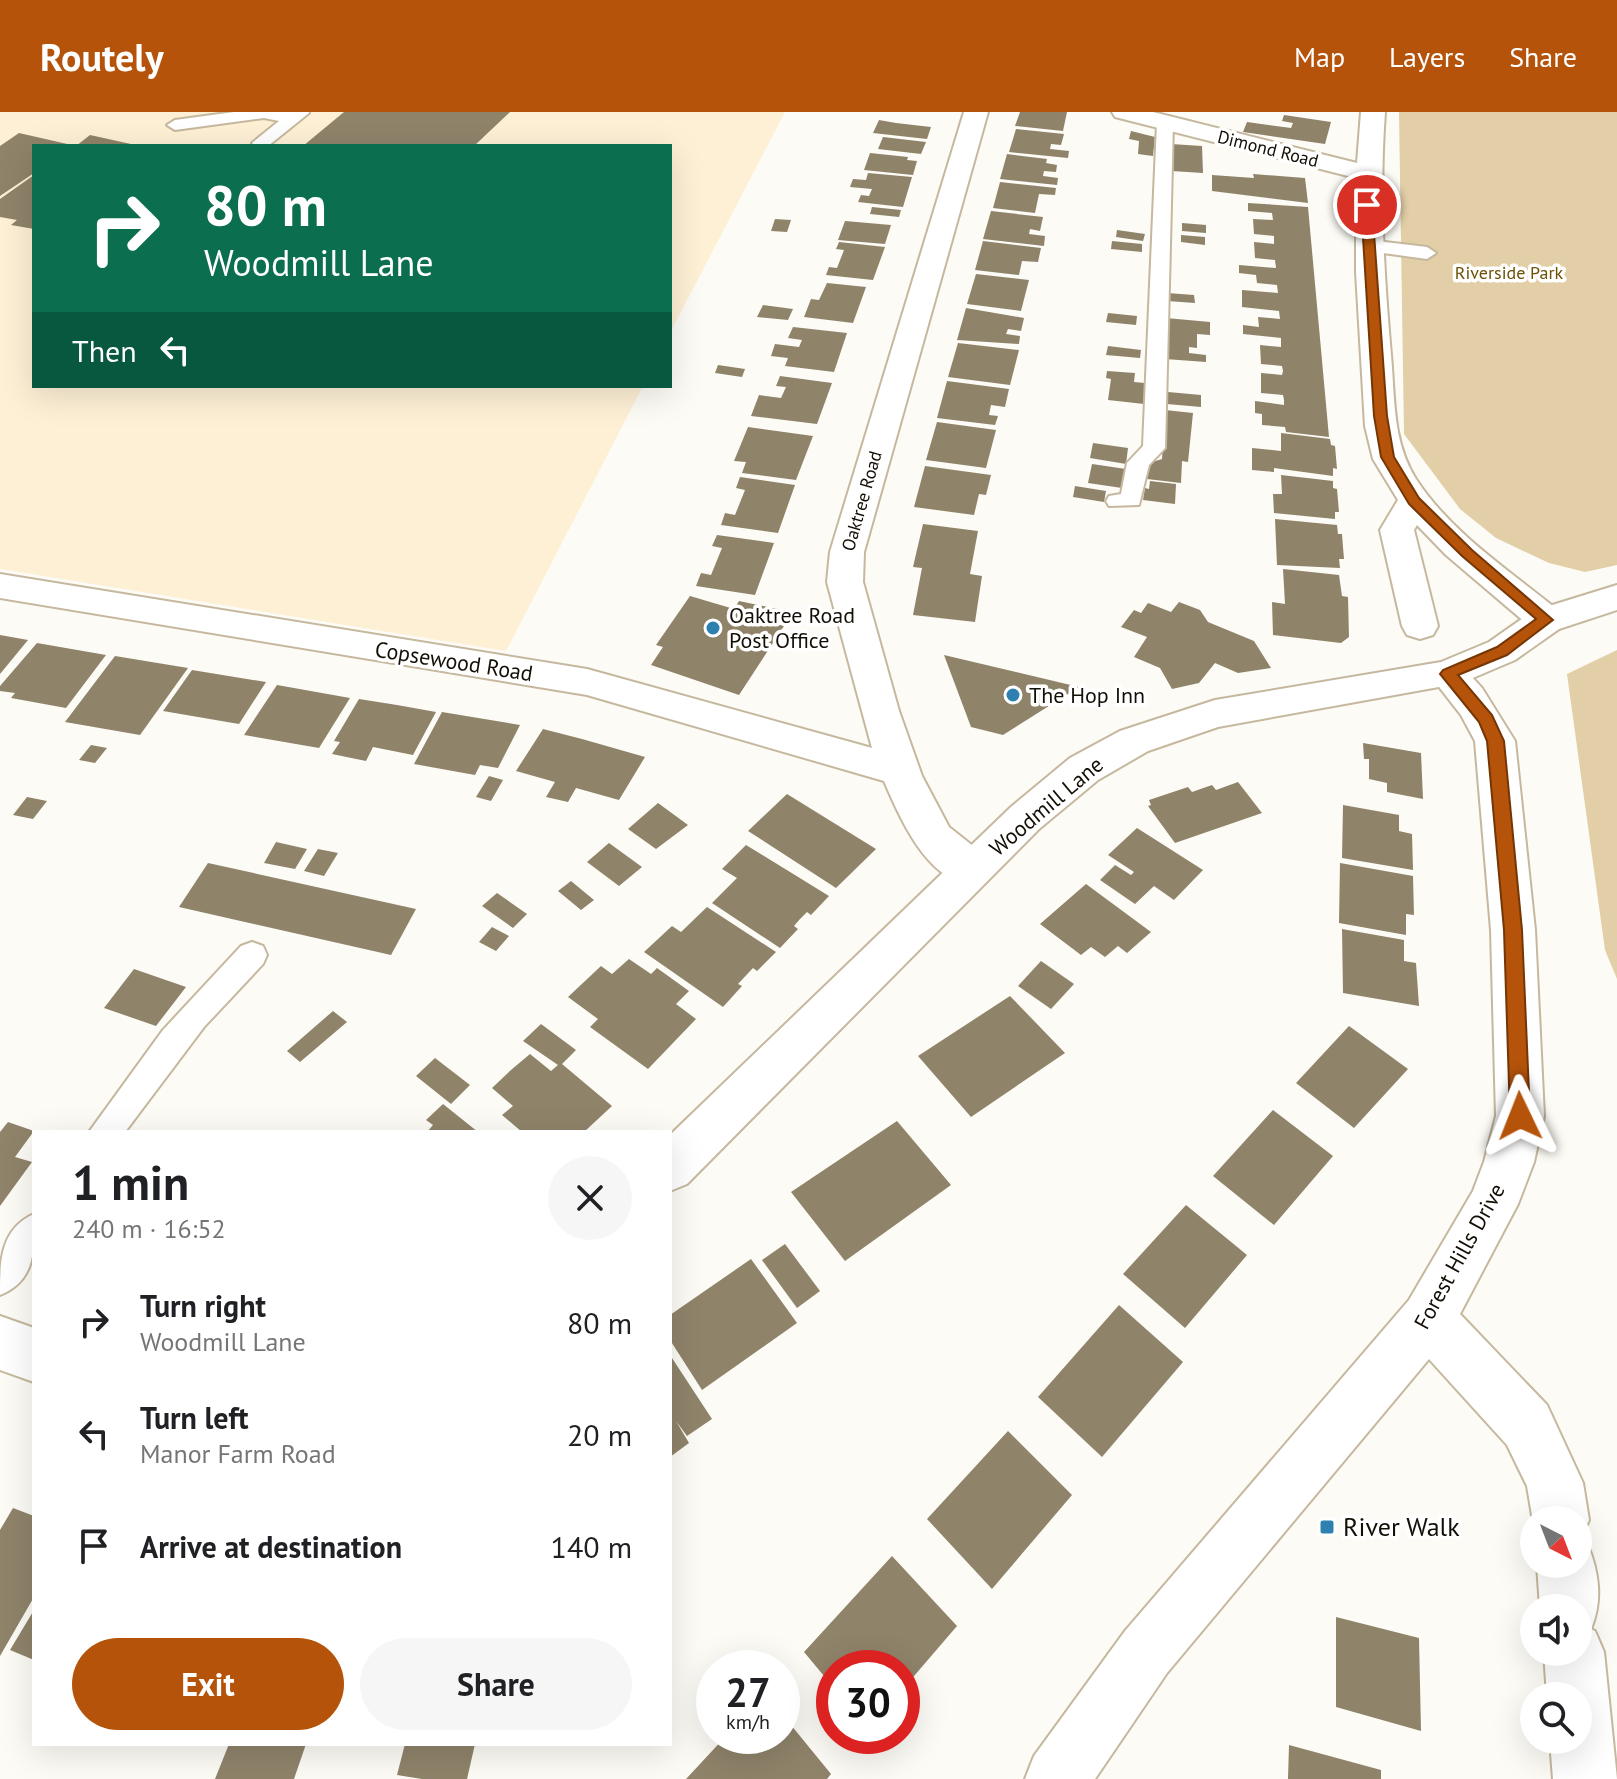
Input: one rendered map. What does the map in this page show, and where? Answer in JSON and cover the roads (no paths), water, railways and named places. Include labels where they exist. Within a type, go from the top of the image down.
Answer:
[{"type":"street","name":"Oaktree Road","points":[[972,869],[931,835],[900,771],[845,582],[847,552],[976,112]]},
{"type":"street","name":"Dimond Road","points":[[1124,112],[1367,173]]},
{"type":"street","points":[[1373,112],[1367,173],[1368,246],[1380,416],[1387,457],[1414,501],[1467,553],[1546,620]]},
{"type":"street","points":[[1414,501],[1397,530],[1420,626]]},
{"type":"street","name":"Copsewood Road","points":[[0,586],[587,682],[900,771]]},
{"type":"street","name":"Woodmill Lane","points":[[672,1166],[972,869],[1025,818],[1084,769],[1134,741],[1215,714],[1448,674],[1502,651],[1546,620],[1617,597]]},
{"type":"street","name":"Forest Hills Drive","points":[[1057,1779],[1146,1652],[1428,1319],[1493,1204],[1509,1162],[1520,1116],[1513,930],[1495,741],[1486,719],[1448,674]]},
{"type":"street","points":[[1428,1319],[1527,1425],[1555,1483],[1558,1506]]},
{"type":"street","points":[[0,1343],[32,1354]]},
{"type":"street","points":[[1583,1754],[1585,1779]]},
{"type":"lane","points":[[175,125],[264,113],[298,116]]},
{"type":"lane","points":[[261,143],[298,116]]},
{"type":"lane","points":[[1117,501],[1131,500],[1138,463],[1154,448],[1165,123]]},
{"type":"lane","points":[[1368,246],[1427,253]]},
{"type":"lane","points":[[107,1130],[166,1048],[214,991],[252,955]]},
{"type":"lane","points":[[0,1278],[32,1234]]},
{"type":"place","name":"Oaktree Road Post Office","points":[[713,628]]},
{"type":"place","name":"The Hop Inn","points":[[1013,695]]},
{"type":"place","name":"River Walk","points":[[1327,1527]]},
{"type":"park label","name":"Riverside Park","points":[[1509,273]]}]
